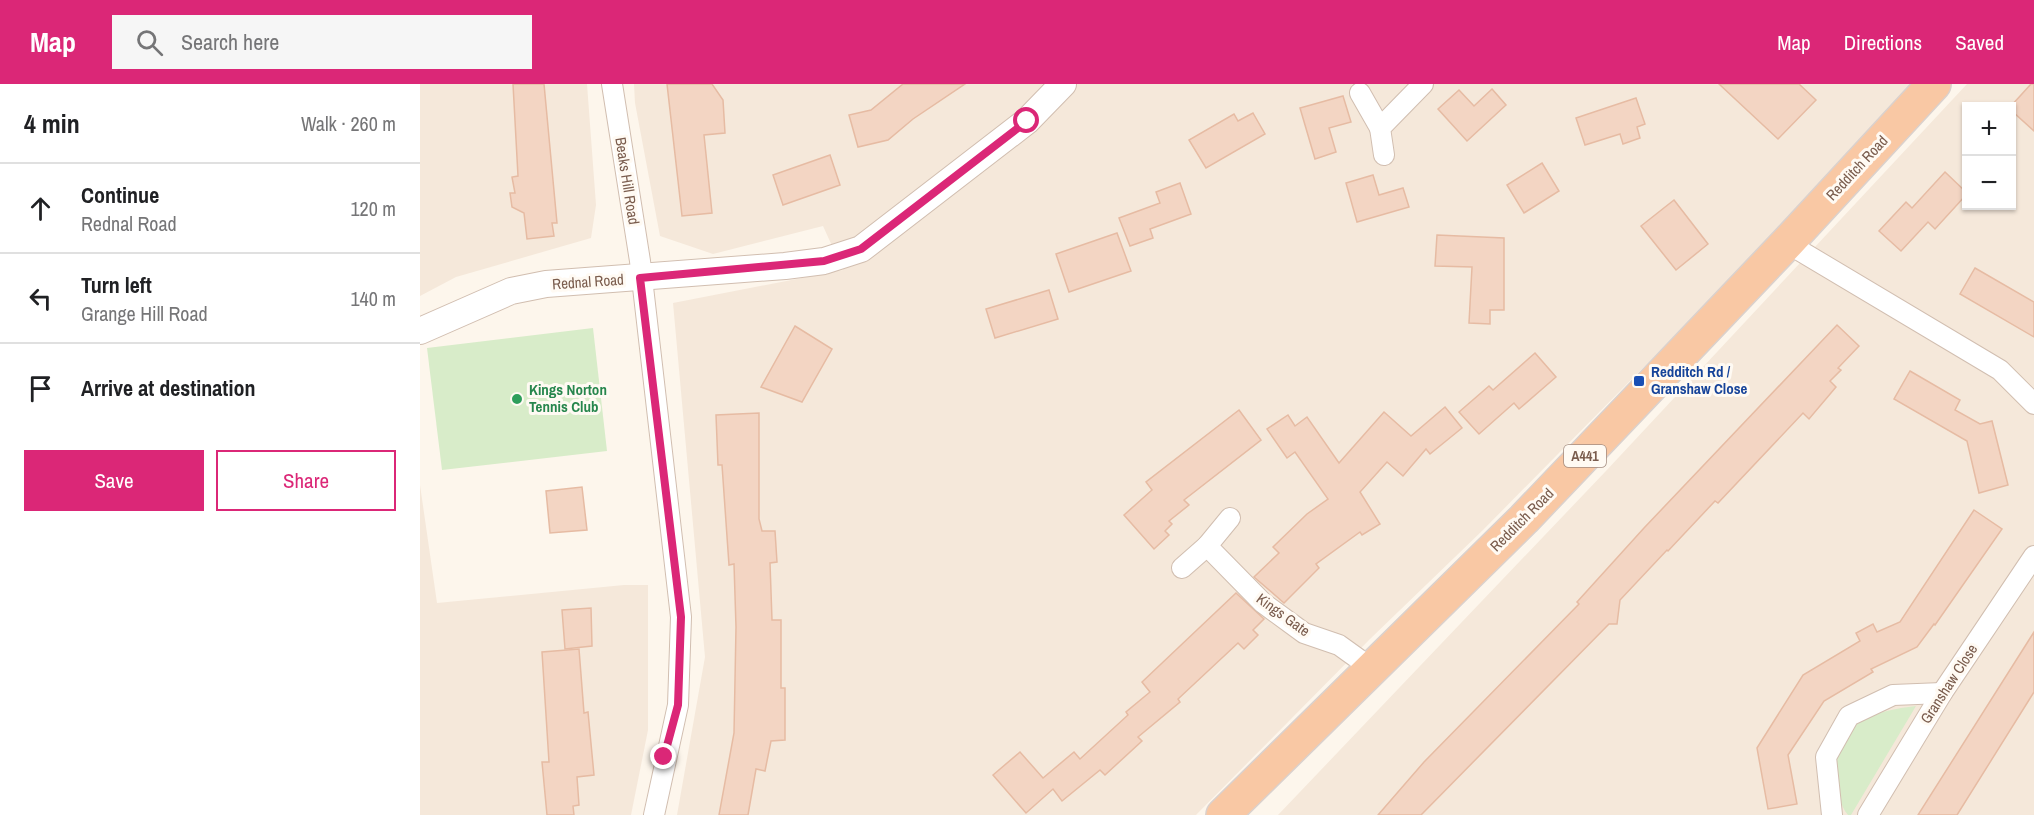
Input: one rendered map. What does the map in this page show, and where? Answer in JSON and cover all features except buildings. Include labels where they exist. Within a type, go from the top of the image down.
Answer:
[{"type":"highway","name":"Redditch Road","points":[[1223,815],[1524,519],[1787,243],[1934,84]]},
{"type":"street","name":"Beaks Hill Road","points":[[612,84],[640,278],[681,617],[678,705],[654,815]]},
{"type":"street","name":"Rednal Road","points":[[420,332],[511,291],[546,284],[824,261],[861,249],[1027,121],[1063,84]]},
{"type":"street","points":[[1380,128],[1423,84]]},
{"type":"street","points":[[1360,93],[1380,128],[1384,155]]},
{"type":"street","points":[[1787,243],[2000,370],[2034,404]]},
{"type":"street","points":[[2000,370],[2034,379]]},
{"type":"street","points":[[1182,568],[1207,546],[1230,518]]},
{"type":"street","name":"Kings Gate","points":[[1207,546],[1263,603],[1304,633],[1339,645],[1371,668]]},
{"type":"street","name":"Granshaw Close","points":[[1868,815],[1942,693],[2034,556]]},
{"type":"street","points":[[1832,815],[1826,757],[1849,716],[1893,694],[1942,693]]},
{"type":"shaded area","points":[[420,84],[587,84],[596,205],[591,238],[456,277],[420,296]]},
{"type":"shaded area","points":[[634,84],[1916,84],[1826,182],[1483,530],[1370,639],[1196,815],[677,815],[705,657],[673,303],[843,270],[823,226],[713,254],[660,236],[635,103]]},
{"type":"shaded area","points":[[1967,84],[2034,84],[2034,815],[1278,815],[1605,472]]},
{"type":"shaded area","points":[[420,485],[437,603],[624,585],[648,585],[648,730],[631,815],[420,815]]},
{"type":"green space","name":"Kings Norton Tennis Club","points":[[593,328],[607,451],[442,470],[427,348]]},
{"type":"green space","points":[[1916,706],[1851,815],[1848,815],[1841,802],[1838,786],[1837,757],[1841,743],[1858,723],[1871,716]]},
{"type":"place","name":"Redditch Rd / Granshaw Close","points":[[1639,381]]},
{"type":"place","name":"Kings Norton Tennis Club","points":[[517,399]]},
{"type":"route","points":[[664,757],[678,705],[681,617],[640,278],[785,267],[824,261],[861,249],[1027,121]]}]
